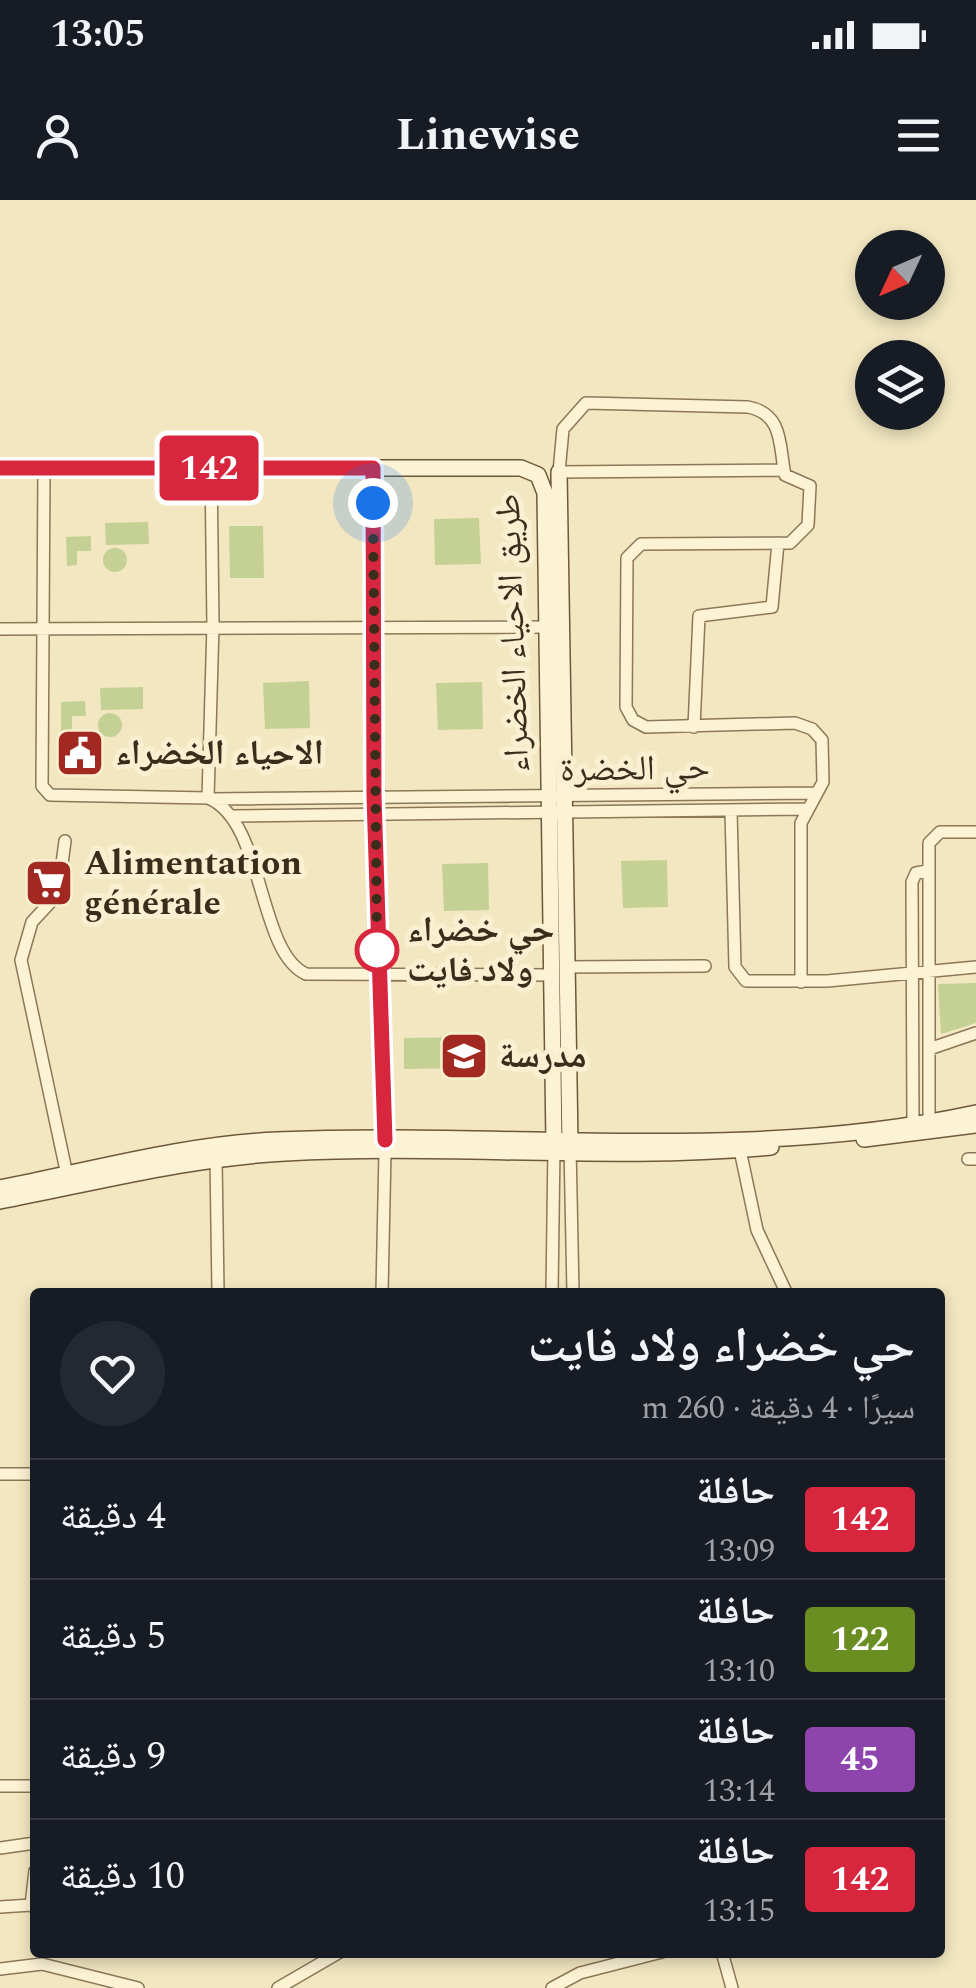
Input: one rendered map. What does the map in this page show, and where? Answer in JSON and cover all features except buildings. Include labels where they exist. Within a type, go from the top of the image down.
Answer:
[{"type":"street","points":[[552,1288],[562,1149],[566,967],[556,806],[559,472],[563,428],[577,410],[595,401],[757,409],[777,426],[789,479],[809,484],[810,517],[797,538],[778,543],[641,544],[629,553],[629,714],[646,727],[795,724],[812,729],[825,748],[823,780],[801,823],[800,982]]},
{"type":"street","points":[[0,468],[373,468],[374,796],[385,1146],[382,1288]]},
{"type":"street","points":[[44,468],[42,786],[50,794],[210,799],[233,816],[292,966],[306,974],[549,975]]},
{"type":"street","points":[[210,799],[214,625],[211,468]]},
{"type":"street","name":"طريق الاحياء الخضراء","points":[[373,468],[515,468],[533,472],[544,487],[556,806],[549,975],[562,1149]]},
{"type":"street","points":[[559,472],[784,470]]},
{"type":"street","points":[[694,727],[699,616],[772,608],[778,543]]},
{"type":"street","points":[[0,629],[214,625],[547,627]]},
{"type":"street","name":"حي الخضرة","points":[[210,799],[374,796],[556,806],[817,793]]},
{"type":"street","name":"طريق الاحياء الخضراء","points":[[233,816],[556,806],[806,809]]},
{"type":"street","points":[[731,811],[737,973],[752,983],[976,967]]},
{"type":"street","points":[[921,1122],[929,1050],[926,871],[930,842],[936,834],[976,832]]},
{"type":"street","points":[[65,841],[58,894],[32,922],[21,960],[66,1174]]},
{"type":"street","points":[[921,1122],[908,974],[912,878],[926,871]]},
{"type":"street","points":[[566,967],[705,966]]},
{"type":"street","points":[[929,1050],[976,1033]]},
{"type":"street","points":[[562,1149],[762,1138],[976,1113]]},
{"type":"street","points":[[0,1188],[241,1142],[740,1150],[976,1124]]},
{"type":"street","points":[[0,1201],[216,1159],[385,1146]]},
{"type":"street","points":[[562,1149],[573,1288]]},
{"type":"street","points":[[740,1150],[757,1230],[784,1288]]},
{"type":"street","points":[[216,1159],[218,1288]]},
{"type":"street","points":[[0,1474],[30,1474]]},
{"type":"street","points":[[0,1786],[30,1786]]},
{"type":"street","points":[[0,1848],[30,1843]]},
{"type":"street","points":[[0,1907],[30,1907]]},
{"type":"street","points":[[0,1969],[42,1958],[86,1981],[138,1988]]},
{"type":"street","points":[[278,1988],[330,1958]]},
{"type":"street","points":[[552,1988],[580,1973],[639,1958]]},
{"type":"street","points":[[724,1958],[732,1988]]},
{"type":"green space","points":[[479,518],[481,564],[435,565],[434,519]]},
{"type":"green space","points":[[148,522],[149,544],[106,545],[105,523]]},
{"type":"green space","points":[[229,526],[263,526],[264,578],[230,578]]},
{"type":"green space","points":[[91,536],[91,551],[77,551],[77,565],[67,566],[66,537]]},
{"type":"green space","points":[[115,548],[127,560],[115,572],[103,560]]},
{"type":"green space","points":[[309,681],[310,728],[265,729],[263,683]]},
{"type":"green space","points":[[482,682],[483,729],[438,730],[436,683]]},
{"type":"green space","points":[[143,687],[143,709],[101,710],[100,688]]},
{"type":"green space","points":[[85,701],[86,716],[72,716],[72,730],[61,731],[61,702]]},
{"type":"green space","points":[[110,713],[122,725],[110,737],[98,725]]},
{"type":"green space","points":[[667,860],[668,907],[623,908],[621,861]]},
{"type":"green space","points":[[488,863],[489,910],[444,911],[442,864]]},
{"type":"green space","points":[[976,983],[976,1023],[941,1034],[938,984]]},
{"type":"green space","points":[[470,1037],[471,1068],[404,1069],[404,1038]]},
{"type":"bus line","name":"142","points":[[0,468],[373,468],[374,796],[385,1140]]},
{"type":"place","name":"الاحياء الخضراء","points":[[80,753]]},
{"type":"place","name":"Alimentation générale","points":[[49,883]]},
{"type":"place","name":"حي خضراء ولاد فايت","points":[[377,950]]},
{"type":"place","name":"مدرسة","points":[[464,1056]]},
{"type":"route","points":[[373,503],[377,950]]}]
